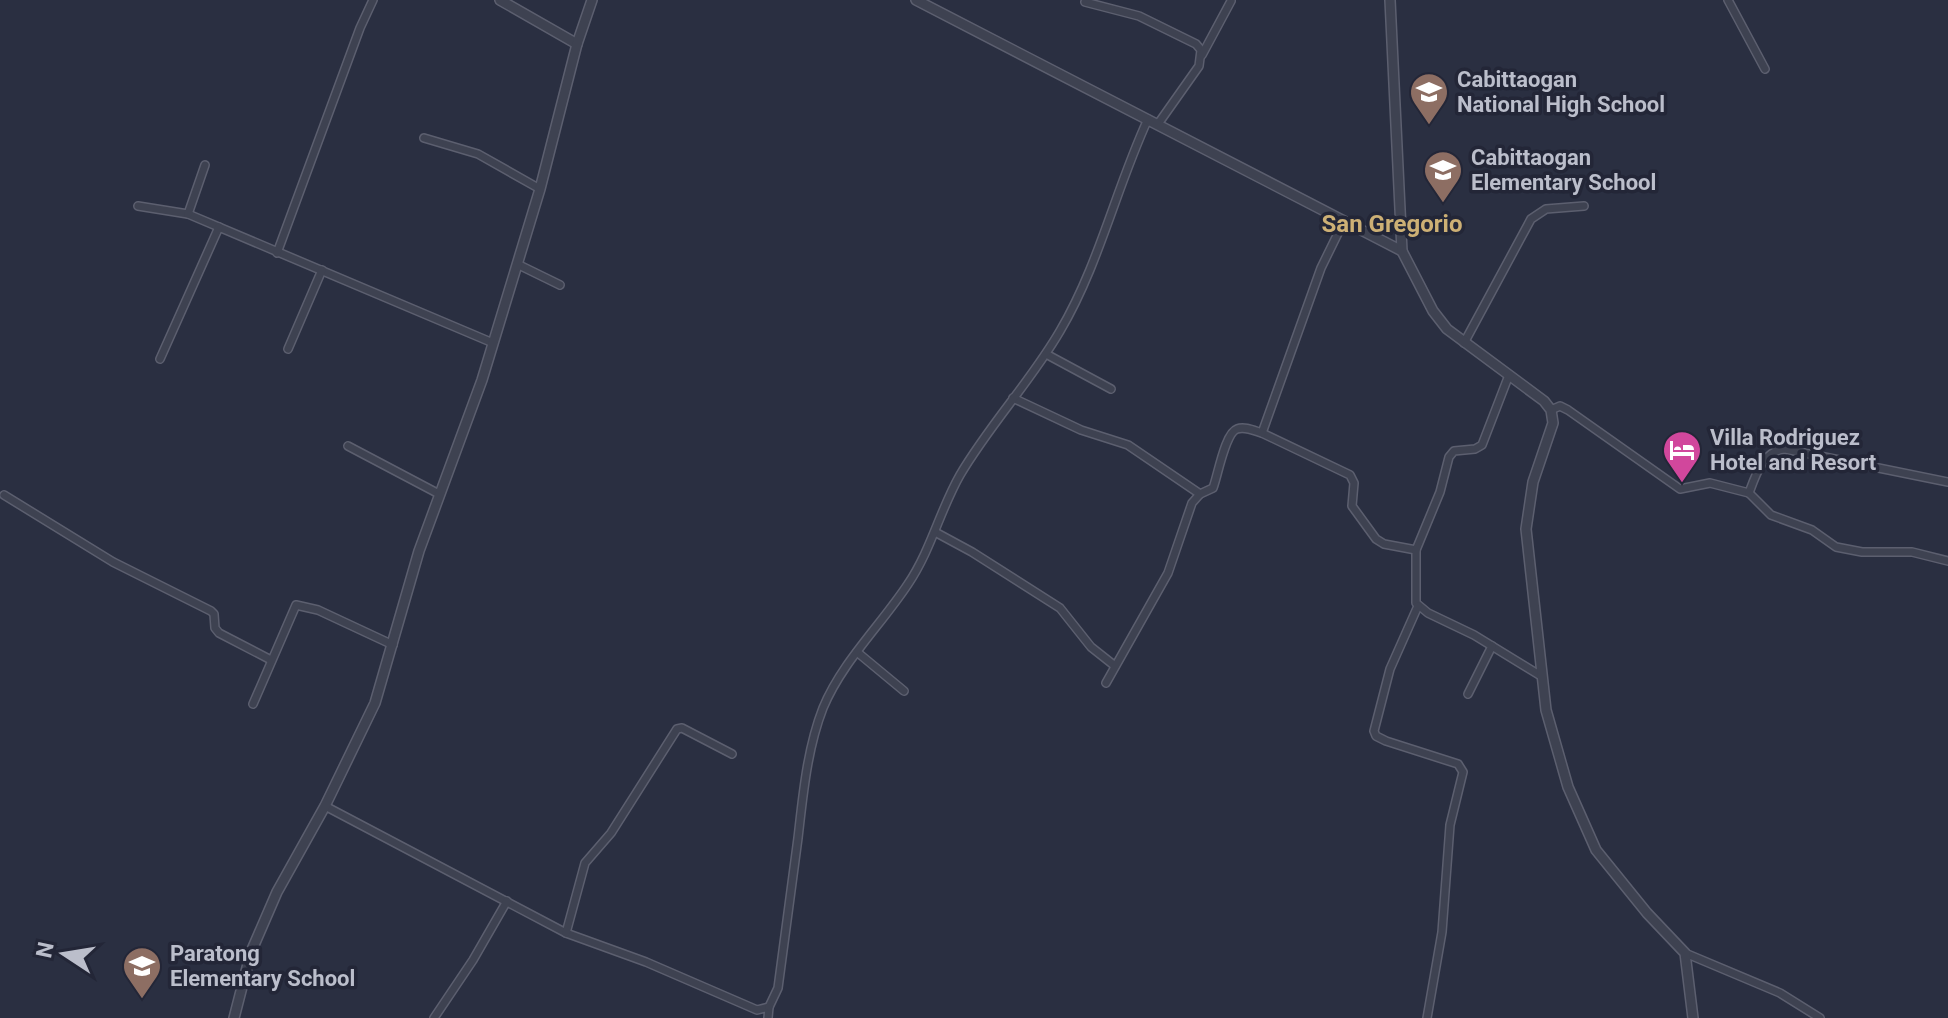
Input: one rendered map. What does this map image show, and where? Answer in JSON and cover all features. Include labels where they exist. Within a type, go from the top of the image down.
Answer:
[{"type":"street","points":[[277,253],[355,40],[373,0]]},
{"type":"street","points":[[500,0],[577,44]]},
{"type":"street","points":[[234,1018],[251,952],[277,892],[366,725],[393,645],[419,551],[493,343],[540,189],[577,44],[592,0]]},
{"type":"street","points":[[916,0],[1402,251]]},
{"type":"street","points":[[1390,0],[1402,251],[1433,311],[1447,329],[1544,401],[1551,410],[1553,423],[1533,482],[1526,529],[1546,710],[1572,798],[1591,841],[1647,913],[1685,953],[1780,993],[1820,1018]]},
{"type":"street","points":[[1728,0],[1765,69]]},
{"type":"street","points":[[1158,124],[1199,66],[1231,1]]},
{"type":"street","points":[[1085,2],[1139,16],[1196,44],[1202,55]]},
{"type":"street","points":[[768,1018],[769,1007],[778,988],[811,751],[824,705],[857,652],[910,580],[959,478],[1062,329],[1115,208],[1148,119]]},
{"type":"street","points":[[424,138],[471,151],[540,189]]},
{"type":"street","points":[[188,214],[205,165]]},
{"type":"street","points":[[138,206],[188,214],[493,343]]},
{"type":"street","points":[[1464,343],[1531,219],[1546,209],[1584,206]]},
{"type":"street","points":[[1262,433],[1321,268],[1344,221]]},
{"type":"street","points":[[160,359],[219,227]]},
{"type":"street","points":[[517,264],[560,285]]},
{"type":"street","points":[[288,349],[322,270]]},
{"type":"street","points":[[1046,354],[1111,389]]},
{"type":"street","points":[[1509,375],[1482,445],[1475,449],[1454,451],[1449,457],[1440,492],[1416,550],[1414,598],[1418,606],[1541,676]]},
{"type":"street","points":[[1013,398],[1081,430],[1128,445],[1200,494]]},
{"type":"street","points":[[1551,410],[1560,406],[1568,410],[1680,489],[1710,483],[1749,493],[1771,515],[1812,530],[1836,547],[1862,552],[1902,551],[1948,561]]},
{"type":"street","points":[[1106,683],[1168,573],[1187,515],[1200,494],[1213,488],[1227,441],[1233,432],[1243,429],[1262,433],[1350,475],[1354,483],[1352,506],[1376,539],[1384,544],[1416,550]]},
{"type":"street","points":[[348,446],[439,494]]},
{"type":"street","points":[[1749,493],[1765,458],[1772,452],[1785,449],[1948,482]]},
{"type":"street","points":[[4,495],[113,562],[211,611],[217,631],[271,660]]},
{"type":"street","points":[[935,532],[1060,608],[1091,647],[1115,666]]},
{"type":"street","points":[[253,704],[296,605],[318,610],[393,645]]},
{"type":"street","points":[[1418,606],[1392,663],[1374,731],[1376,736],[1386,741],[1458,764],[1463,772],[1450,825],[1441,941],[1427,1018]]},
{"type":"street","points":[[1468,694],[1492,646]]},
{"type":"street","points":[[857,652],[904,691]]},
{"type":"street","points":[[566,933],[588,858],[611,833],[677,729],[682,728],[732,754]]},
{"type":"street","points":[[325,806],[566,933],[673,972],[757,1010],[769,1007]]},
{"type":"street","points":[[434,1018],[507,901]]},
{"type":"street","points":[[1685,953],[1693,1018]]},
{"type":"place","name":"Cabittaogan National High School","points":[[1429,126]]},
{"type":"place","name":"Cabittaogan Elementary School","points":[[1443,204]]},
{"type":"place","name":"Villa Rodriguez Hotel and Resort","points":[[1682,484]]},
{"type":"place","name":"Paratong Elementary School","points":[[142,1000]]},
{"type":"district","name":"San Gregorio","points":[[1392,224]]}]
